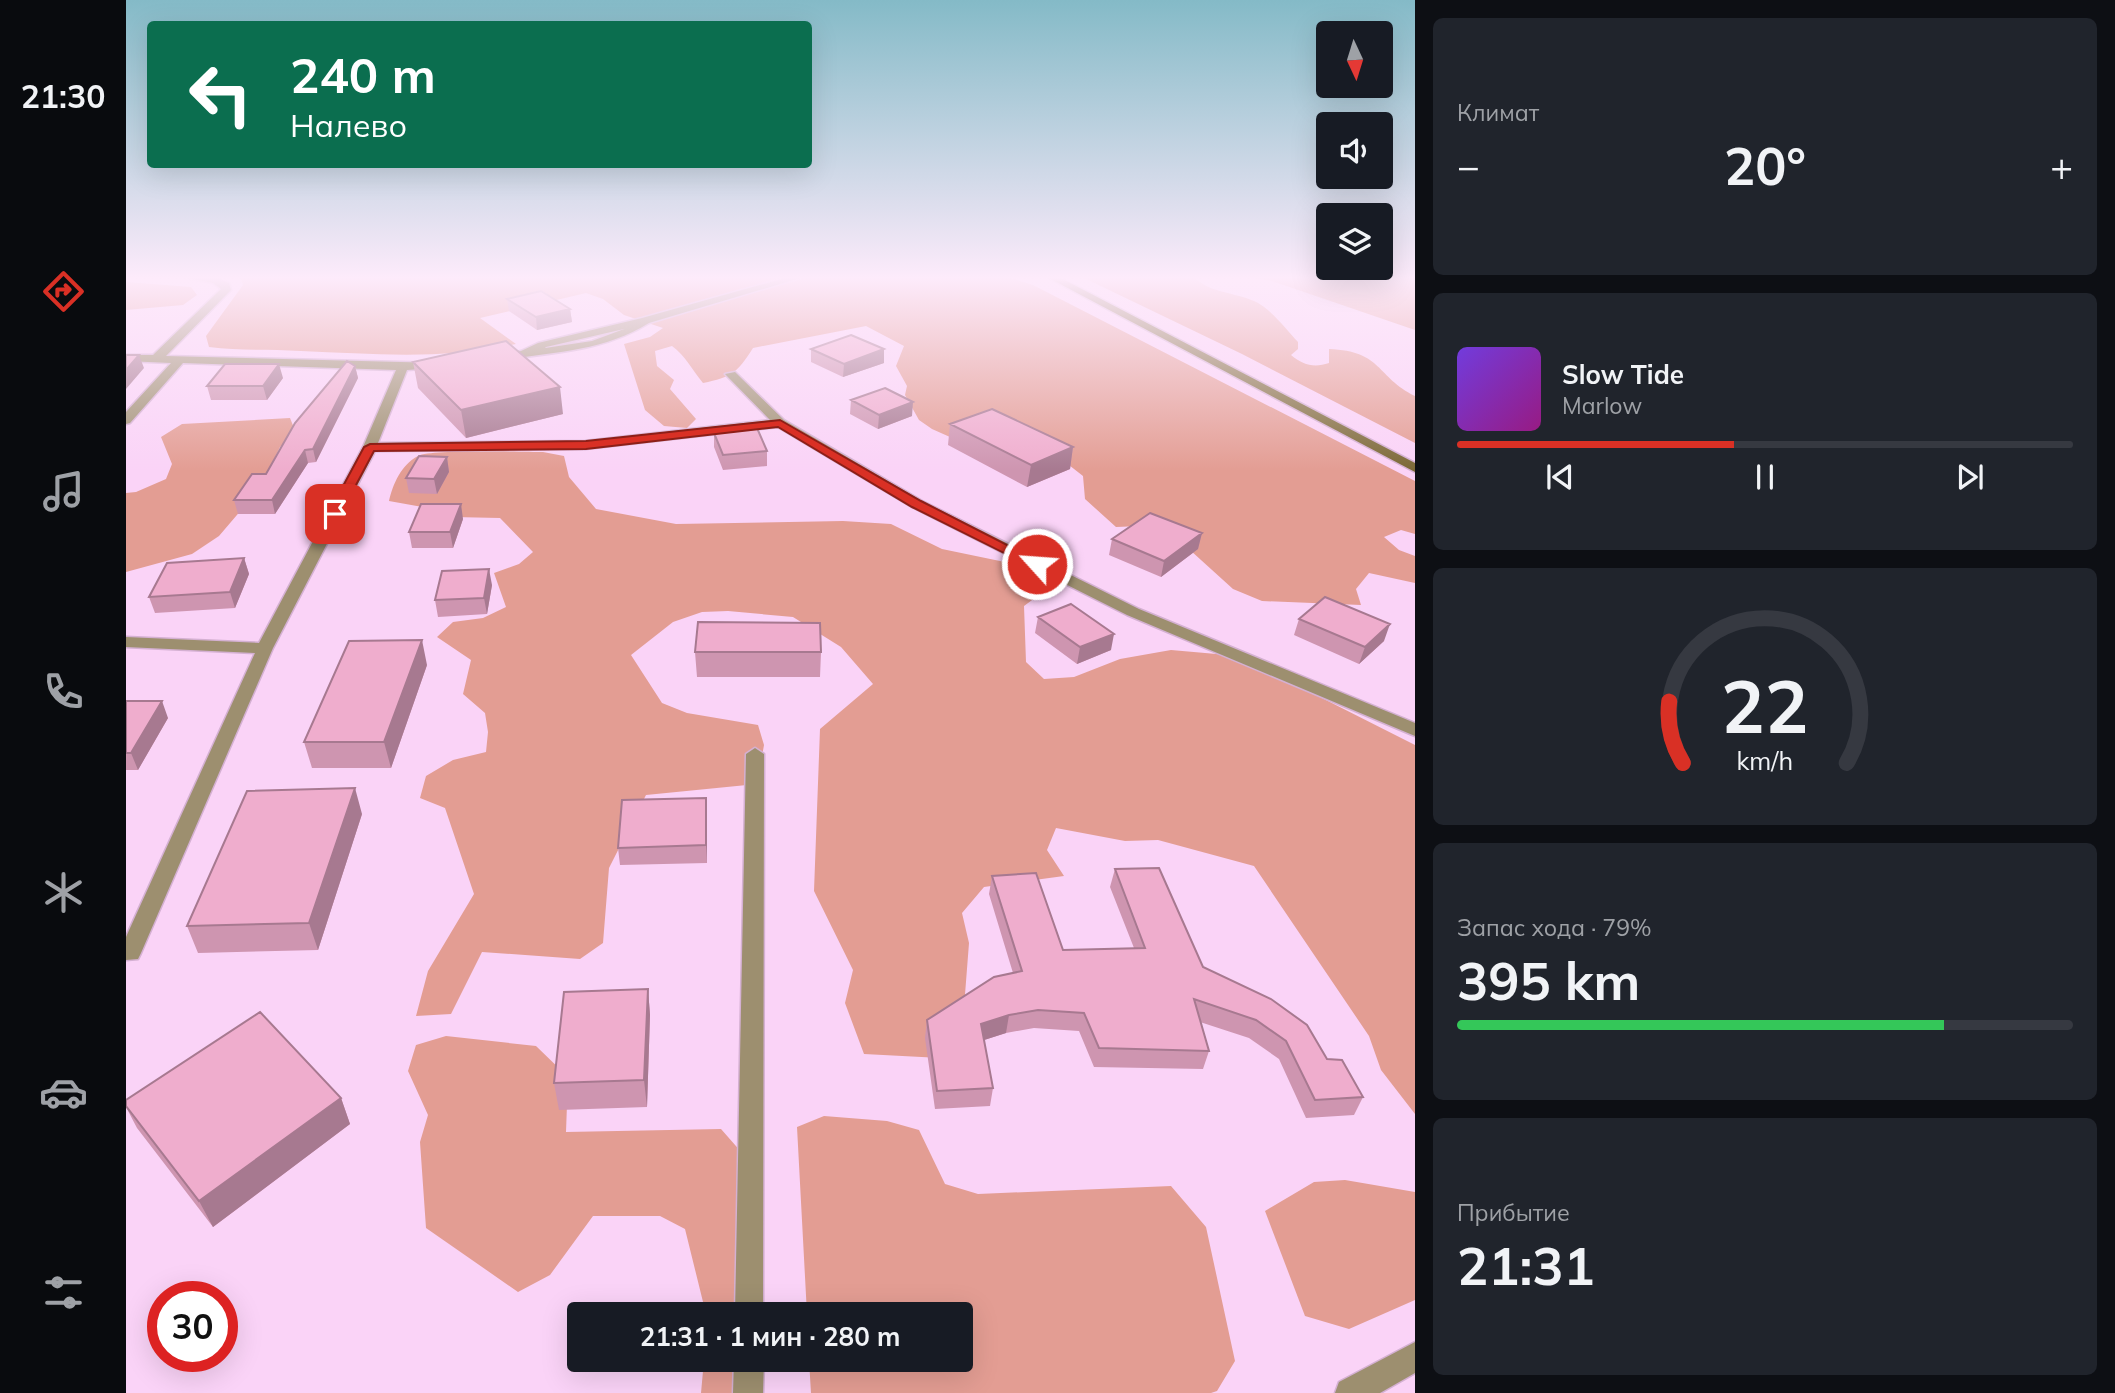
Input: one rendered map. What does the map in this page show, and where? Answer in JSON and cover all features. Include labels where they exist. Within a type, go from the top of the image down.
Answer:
[{"type":"main road","points":[[1174,341],[1415,468]]},
{"type":"street","points":[[156,359],[174,341]]},
{"type":"street","points":[[490,360],[603,341]]},
{"type":"street","points":[[126,358],[403,367],[453,364]]},
{"type":"street","points":[[126,420],[181,359]]},
{"type":"street","points":[[130,953],[265,648],[370,447],[403,367]]},
{"type":"street","points":[[732,374],[780,423],[916,504],[1133,612],[1415,730]]},
{"type":"street","points":[[370,447],[586,445],[780,423]]},
{"type":"street","points":[[126,642],[265,648]]},
{"type":"street","points":[[749,1302],[755,754]]},
{"type":"street","points":[[1350,1393],[1415,1357]]},
{"type":"street","points":[[748,1393],[749,1372]]},
{"type":"shaded area","points":[[207,341],[512,341],[516,344],[462,352],[409,355],[209,347]]},
{"type":"shaded area","points":[[635,341],[789,341],[753,348],[733,373],[703,383],[685,358],[672,346],[655,351],[657,366],[674,380],[670,389],[696,419],[687,428],[664,426],[645,410],[624,344]]},
{"type":"shaded area","points":[[895,341],[1142,341],[1415,481],[1415,534],[1401,530],[1384,537],[1399,550],[1415,556],[1415,583],[1369,573],[1356,589],[1361,605],[1262,601],[1233,589],[1169,531],[1141,526],[1116,527],[1085,499],[1083,476],[1028,433],[950,437],[919,420],[905,395],[907,386],[896,366],[904,346]]},
{"type":"shaded area","points":[[1215,341],[1297,341],[1298,349],[1291,355],[1309,365],[1329,363],[1329,349],[1347,351],[1370,360],[1402,389],[1415,396],[1415,443]]},
{"type":"shaded area","points":[[290,418],[296,433],[280,447],[260,488],[219,536],[192,554],[126,572],[126,493],[136,492],[166,479],[172,464],[161,437],[182,424]]},
{"type":"shaded area","points":[[458,452],[543,452],[564,456],[569,477],[596,509],[676,524],[843,521],[891,524],[942,549],[1044,570],[1055,583],[1024,606],[1026,662],[1044,679],[1074,677],[1120,659],[1171,650],[1239,656],[1415,745],[1415,1114],[1381,1070],[1369,1036],[1254,866],[1158,840],[1125,841],[1056,828],[1047,850],[1064,876],[984,887],[962,913],[969,943],[960,1059],[864,1054],[845,1003],[853,970],[814,891],[820,729],[873,684],[841,647],[793,617],[728,611],[702,612],[673,622],[631,655],[662,703],[687,713],[758,725],[764,745],[757,784],[646,795],[609,868],[603,943],[580,959],[482,952],[451,1014],[416,1016],[428,971],[474,894],[445,808],[420,798],[426,776],[453,760],[486,752],[488,732],[485,713],[463,694],[471,660],[437,637],[453,622],[483,618],[506,607],[494,573],[519,564],[533,552],[500,518],[453,517],[428,508],[389,501],[399,476],[407,464],[418,456]]},
{"type":"shaded area","points":[[446,1036],[536,1046],[568,1077],[566,1132],[721,1129],[757,1170],[745,1302],[703,1302],[685,1229],[660,1216],[593,1216],[550,1275],[518,1292],[426,1228],[420,1142],[428,1115],[408,1071],[416,1045]]},
{"type":"shaded area","points":[[824,1116],[887,1121],[919,1130],[945,1184],[978,1194],[1171,1186],[1206,1227],[1235,1361],[1217,1391],[1211,1393],[811,1393],[810,1372],[973,1372],[973,1302],[806,1302],[797,1127]]},
{"type":"shaded area","points":[[1345,1180],[1415,1192],[1415,1300],[1349,1329],[1305,1316],[1265,1211],[1314,1182]]},
{"type":"shaded area","points":[[703,1372],[739,1372],[737,1393],[701,1393]]},
{"type":"building","points":[[506,341],[560,387],[461,410],[413,362]]},
{"type":"building","points":[[834,341],[865,341],[884,349],[844,364],[811,349]]},
{"type":"building","points":[[126,355],[139,355],[126,370]]},
{"type":"building","points":[[347,361],[355,366],[313,449],[305,450],[272,500],[234,500],[252,474],[266,474],[295,423]]},
{"type":"building","points":[[225,364],[279,364],[263,386],[207,386]]},
{"type":"building","points":[[885,388],[913,402],[879,415],[851,400]]},
{"type":"building","points":[[992,409],[1073,447],[1031,465],[950,424]]},
{"type":"building","points":[[757,428],[767,451],[723,455],[714,433]]},
{"type":"building","points":[[419,456],[447,457],[434,479],[406,478]]},
{"type":"building","points":[[421,504],[461,504],[450,532],[409,532]]},
{"type":"building","points":[[1150,513],[1202,533],[1164,561],[1112,539]]},
{"type":"building","points":[[244,558],[230,592],[149,597],[167,563]]},
{"type":"building","points":[[489,569],[484,598],[435,600],[442,571]]},
{"type":"building","points":[[1325,597],[1390,624],[1365,647],[1299,619]]},
{"type":"building","points":[[1071,604],[1114,634],[1080,647],[1038,617]]},
{"type":"building","points":[[698,622],[820,623],[821,652],[695,652]]},
{"type":"building","points":[[422,640],[384,742],[304,742],[349,641]]},
{"type":"building","points":[[126,701],[162,701],[131,753],[126,753]]},
{"type":"building","points":[[355,788],[309,923],[187,926],[247,791]]},
{"type":"building","points":[[706,798],[706,845],[618,848],[622,800]]},
{"type":"building","points":[[1159,868],[1203,967],[1271,999],[1307,1025],[1327,1059],[1342,1060],[1363,1097],[1315,1100],[1286,1041],[1256,1020],[1194,999],[1209,1051],[1099,1048],[1084,1013],[1038,1010],[981,1024],[993,1088],[937,1091],[927,1020],[994,977],[1022,971],[992,876],[1036,873],[1063,950],[1145,948],[1115,869]]},
{"type":"building","points":[[648,989],[644,1080],[554,1083],[564,992]]},
{"type":"building","points":[[260,1012],[341,1098],[199,1201],[126,1106],[126,1100]]},
{"type":"route","points":[[335,514],[370,447],[586,445],[780,423],[916,504],[1037,564]]}]
